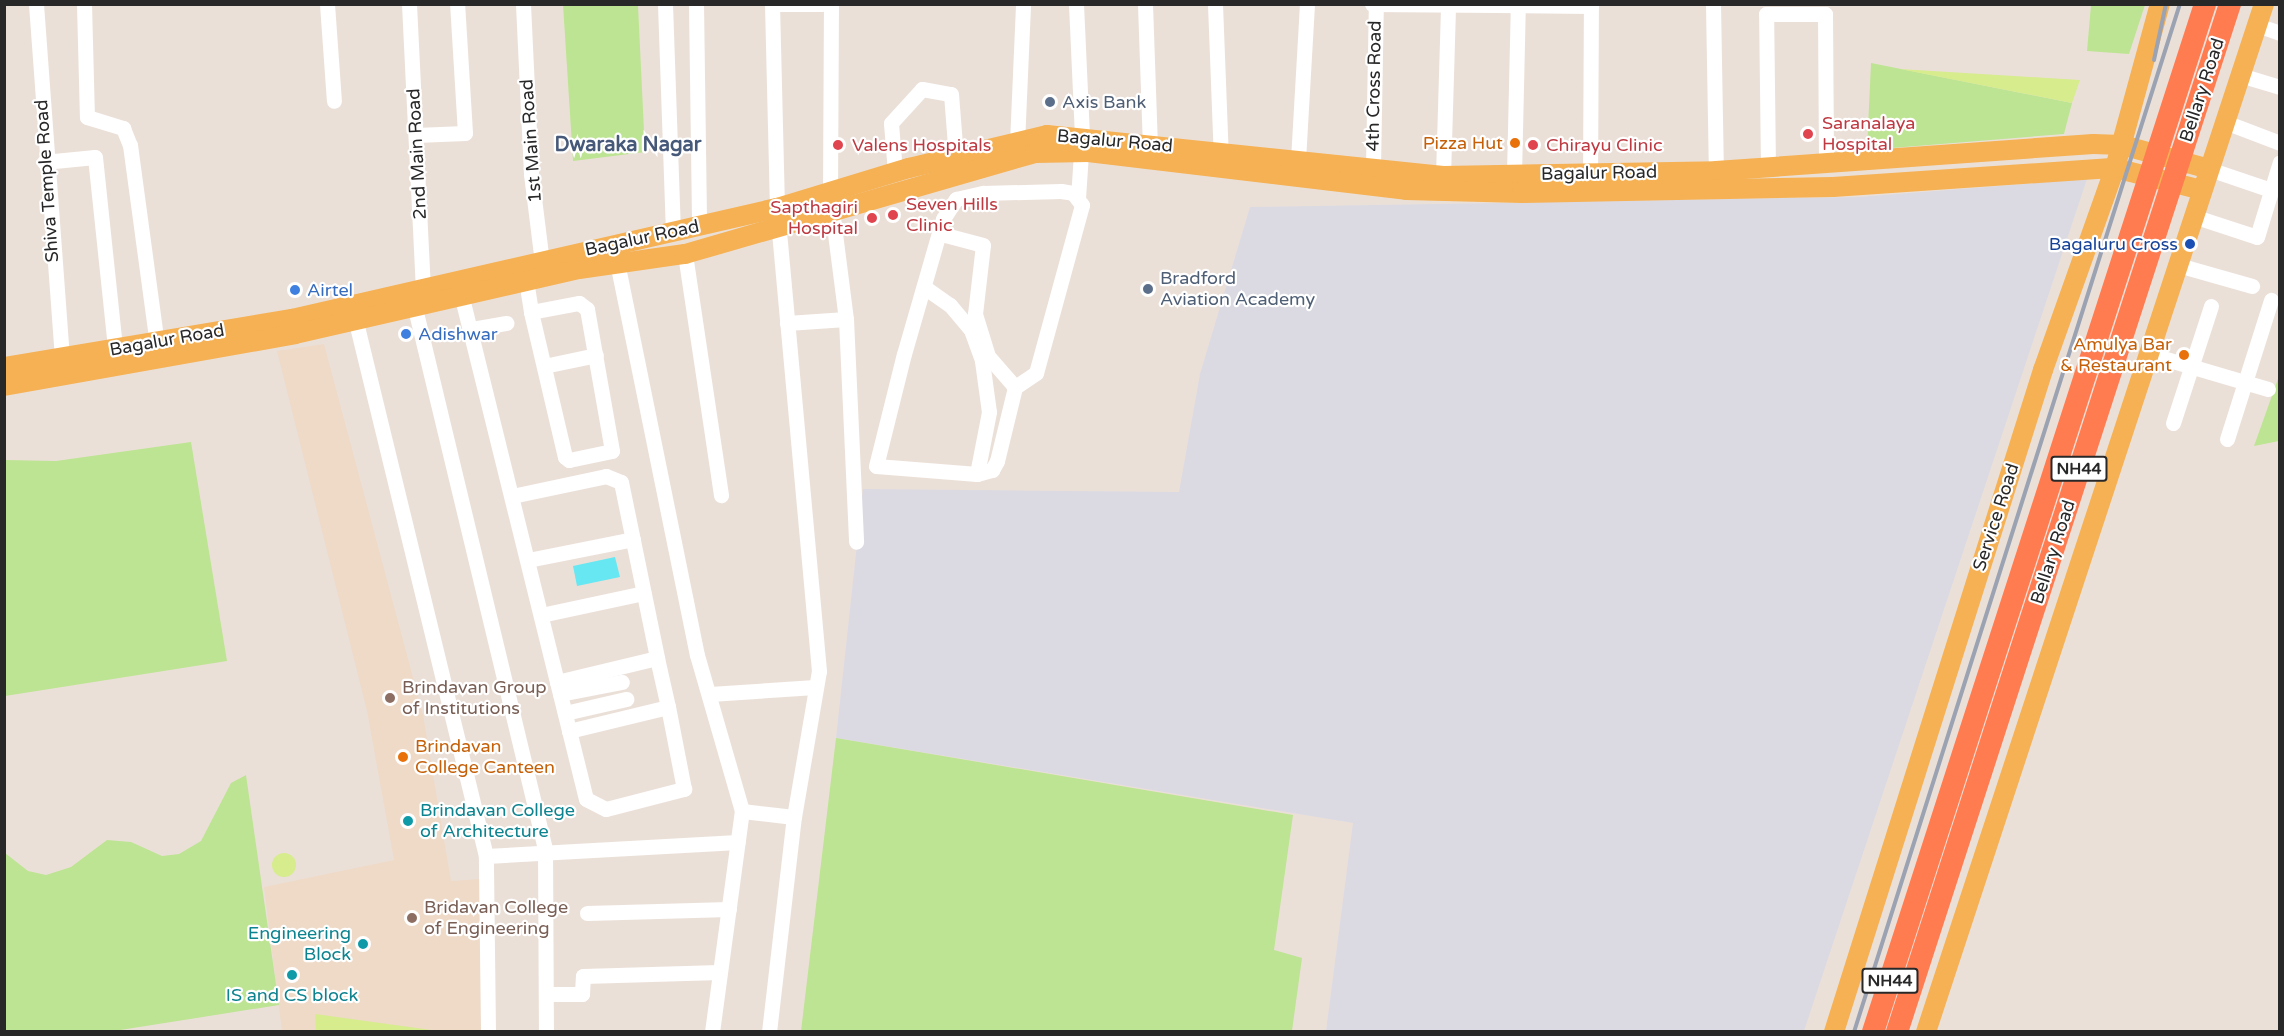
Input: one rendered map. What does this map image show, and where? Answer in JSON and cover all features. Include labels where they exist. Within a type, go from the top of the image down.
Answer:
[{"type":"highway","name":"Bellary Road","points":[[1873,1032],[2205,4]]},
{"type":"highway","name":"Bellary Road","points":[[1897,1032],[2230,4]]},
{"type":"main road","name":"Service Road","points":[[1834,1032],[2043,370],[2115,168],[2139,66],[2160,4]]},
{"type":"main road","points":[[1926,1032],[2264,4]]},
{"type":"main road","name":"Bagalur Road","points":[[992,160],[1017,143],[1047,135],[1081,145],[1221,157],[1298,160],[1443,176],[1514,175],[1590,182],[1833,187],[2115,168],[2202,190]]},
{"type":"main road","name":"Bagalur Road","points":[[4,386],[292,319],[424,297],[537,273],[618,267],[685,254],[777,217],[831,201],[954,168],[1081,145],[1150,145],[1406,190],[1590,182],[1716,171],[2122,145],[2209,169]]},
{"type":"main road","name":"Bagalur Road","points":[[831,201],[895,172],[954,168]]},
{"type":"main road","name":"Bagalur Road","points":[[4,367],[115,348],[158,350],[354,318],[424,297],[461,294],[673,232],[699,226],[777,217]]},
{"type":"street","name":"Shiva Temple Road","points":[[36,4],[44,162],[62,357]]},
{"type":"street","points":[[84,4],[87,117],[123,128],[130,145],[158,350]]},
{"type":"street","points":[[327,4],[334,101]]},
{"type":"street","name":"2nd Main Road","points":[[409,4],[424,297],[545,849],[546,1032]]},
{"type":"street","points":[[416,135],[465,133],[457,4]]},
{"type":"street","name":"1st Main Road","points":[[523,4],[537,273],[531,312],[565,457],[608,453],[614,445],[596,355]]},
{"type":"street","points":[[665,4],[673,232]]},
{"type":"street","points":[[696,4],[699,226]]},
{"type":"street","points":[[769,1032],[794,817],[819,671],[777,217],[772,5],[822,4]]},
{"type":"street","points":[[831,4],[831,201],[846,319],[856,542]]},
{"type":"street","points":[[1017,143],[1023,4]]},
{"type":"street","points":[[895,172],[891,123],[922,88],[951,94],[956,199],[943,219],[941,234],[924,287],[876,466],[977,474],[992,470],[997,461],[1015,387],[1036,373],[1077,233],[1081,145],[1076,4]]},
{"type":"street","points":[[1145,4],[1150,145]]},
{"type":"street","points":[[1215,4],[1221,157]]},
{"type":"street","points":[[1298,160],[1307,4]]},
{"type":"street","points":[[1374,4],[1591,5],[1590,182]]},
{"type":"street","name":"4th Cross Road","points":[[1373,168],[1374,4]]},
{"type":"street","points":[[1713,4],[1716,171]]},
{"type":"street","points":[[1443,176],[1448,5]]},
{"type":"street","points":[[1514,175],[1518,5]]},
{"type":"street","points":[[1768,168],[1766,9],[1825,9],[1826,165]]},
{"type":"street","points":[[2257,25],[2280,33]]},
{"type":"street","points":[[2240,75],[2280,87]]},
{"type":"street","points":[[2225,122],[2280,143]]},
{"type":"street","points":[[44,162],[95,157],[115,348]]},
{"type":"street","points":[[983,193],[992,160]]},
{"type":"street","points":[[2193,216],[2257,237],[2279,168]]},
{"type":"street","points":[[2209,169],[2271,190]]},
{"type":"street","points":[[956,199],[983,193],[1061,191],[1078,198]]},
{"type":"street","points":[[941,234],[983,245],[975,314],[988,356],[1015,387]]},
{"type":"street","points":[[685,254],[721,495]]},
{"type":"street","points":[[2178,265],[2252,286]]},
{"type":"street","points":[[618,267],[697,655],[711,694],[742,811],[712,1032]]},
{"type":"street","points":[[924,287],[950,305],[971,330],[982,360],[989,412],[977,474]]},
{"type":"street","points":[[461,294],[472,329],[512,496],[586,799],[606,809],[674,795],[684,789],[684,780],[633,539],[616,477],[512,496]]},
{"type":"street","points":[[2227,439],[2271,300]]},
{"type":"street","points":[[531,312],[583,304],[596,355],[544,366]]},
{"type":"street","points":[[2173,423],[2211,306]]},
{"type":"street","points":[[354,318],[486,856],[488,1032]]},
{"type":"street","points":[[787,323],[846,319]]},
{"type":"street","points":[[472,329],[506,323]]},
{"type":"street","points":[[2149,354],[2268,390]]},
{"type":"street","points":[[528,560],[633,539]]},
{"type":"street","points":[[541,615],[644,593]]},
{"type":"street","points":[[559,688],[657,658]]},
{"type":"street","points":[[559,688],[622,682]]},
{"type":"street","points":[[711,694],[815,687]]},
{"type":"street","points":[[565,713],[626,699]]},
{"type":"street","points":[[569,731],[668,707]]},
{"type":"street","points":[[742,811],[794,817]]},
{"type":"street","points":[[486,856],[545,849],[738,842]]},
{"type":"street","points":[[587,914],[729,909]]},
{"type":"street","points":[[546,994],[582,994],[583,976],[720,972]]},
{"type":"shaded area","points":[[2087,179],[1804,1031],[1326,1031],[1353,823],[836,738],[863,489],[1179,492],[1200,374],[1250,207],[1858,197]]},
{"type":"shaded area","name":"Brindavan Group of Institutions","points":[[324,344],[423,715],[451,881],[481,879],[483,1031],[282,1031],[264,887],[394,860],[367,711],[277,351]]},
{"type":"green space","points":[[563,5],[638,5],[645,152],[573,161]]},
{"type":"green space","points":[[2091,5],[2145,5],[2129,54],[2087,51]]},
{"type":"green space","points":[[1871,63],[2072,103],[2064,134],[1867,150]]},
{"type":"green space","points":[[1900,69],[2080,80],[2072,103]]},
{"type":"green space","points":[[2279,376],[2279,441],[2254,446]]},
{"type":"green space","points":[[191,442],[227,661],[5,696],[5,460],[56,461]]},
{"type":"green space","points":[[836,738],[1293,815],[1274,950],[1302,958],[1292,1031],[801,1031]]},
{"type":"green space","points":[[246,775],[279,1005],[114,1031],[5,1031],[5,853],[28,871],[46,875],[71,867],[107,840],[131,842],[162,856],[179,854],[201,841],[231,783]]},
{"type":"green space","points":[[284,853],[293,856],[296,865],[293,874],[284,877],[275,874],[272,865],[275,856]]},
{"type":"green space","points":[[315,1014],[431,1030],[443,1031],[316,1031]]},
{"type":"water","points":[[615,557],[620,577],[577,586],[573,566]]},
{"type":"railway","points":[[2154,60],[2166,4]]},
{"type":"railway","points":[[1854,1032],[2180,4]]},
{"type":"place","name":"Axis Bank","points":[[1050,102]]},
{"type":"place","name":"Saranalaya Hospital","points":[[1808,134]]},
{"type":"place","name":"Pizza Hut","points":[[1515,143]]},
{"type":"place","name":"Valens Hospitals","points":[[838,145]]},
{"type":"place","name":"Chirayu Clinic","points":[[1533,145]]},
{"type":"place","name":"Seven Hills Clinic","points":[[893,215]]},
{"type":"place","name":"Sapthagiri Hospital","points":[[872,218]]},
{"type":"place","name":"Bagaluru Cross","points":[[2190,244]]},
{"type":"place","name":"Bradford Aviation Academy","points":[[1148,289]]},
{"type":"place","name":"Airtel","points":[[295,290]]},
{"type":"place","name":"Adishwar","points":[[406,334]]},
{"type":"place","name":"Amulya Bar & Restaurant","points":[[2184,355]]},
{"type":"place","name":"Brindavan Group of Institutions","points":[[390,698]]},
{"type":"place","name":"Brindavan College Canteen","points":[[403,757]]},
{"type":"place","name":"Brindavan College of Architecture","points":[[408,821]]},
{"type":"place","name":"Bridavan College of Engineering","points":[[412,918]]},
{"type":"place","name":"Engineering Block","points":[[363,944]]},
{"type":"place","name":"IS and CS block","points":[[292,975]]},
{"type":"district","name":"Dwaraka Nagar","points":[[628,145]]}]
